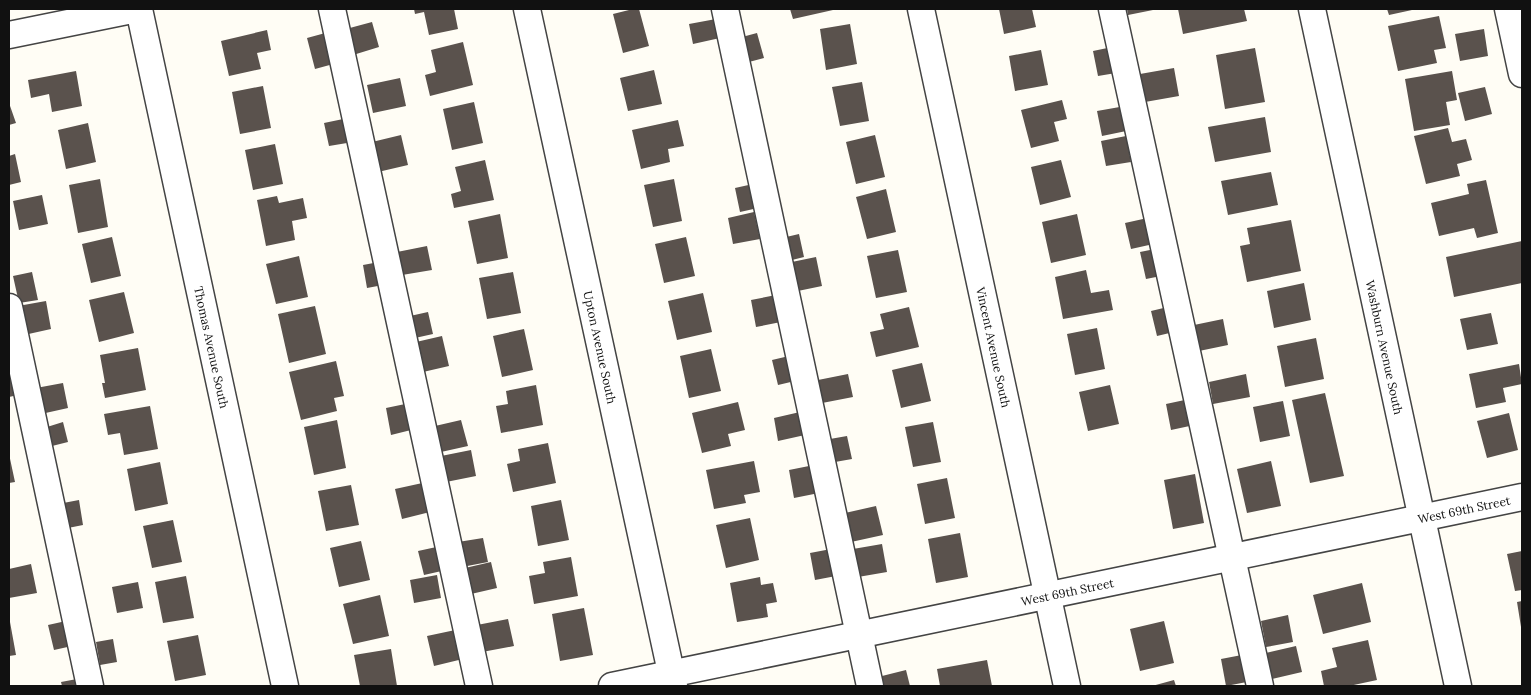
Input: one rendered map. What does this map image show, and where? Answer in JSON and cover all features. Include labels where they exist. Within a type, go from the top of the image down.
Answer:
[{"type":"street","points":[[9,35],[138,9]]},
{"type":"street","name":"Thomas Avenue South","points":[[138,9],[286,686]]},
{"type":"street","points":[[332,9],[479,686]]},
{"type":"street","name":"Upton Avenue South","points":[[528,9],[673,680]]},
{"type":"street","points":[[724,9],[870,686]]},
{"type":"street","name":"Vincent Avenue South","points":[[921,9],[1067,686]]},
{"type":"street","points":[[1112,9],[1260,686]]},
{"type":"street","name":"Washburn Avenue South","points":[[1312,9],[1458,686]]},
{"type":"street","points":[[1508,9],[1522,74]]},
{"type":"street","points":[[9,307],[90,686]]},
{"type":"street","name":"West 69th Street","points":[[612,686],[673,680],[860,636],[1048,595],[1522,497]]},
{"type":"building","points":[[414,9],[454,9],[458,29],[429,35],[424,12],[415,14]]},
{"type":"building","points":[[639,9],[649,46],[623,53],[613,14]]},
{"type":"building","points":[[790,9],[833,9],[833,10],[793,19]]},
{"type":"building","points":[[999,9],[1032,9],[1036,27],[1004,34]]},
{"type":"building","points":[[1127,9],[1153,9],[1153,10],[1128,15]]},
{"type":"building","points":[[1178,9],[1244,9],[1247,21],[1183,34]]},
{"type":"building","points":[[1387,9],[1412,9],[1412,10],[1389,15]]},
{"type":"building","points":[[1439,16],[1446,48],[1434,50],[1437,63],[1398,71],[1388,26]]},
{"type":"building","points":[[716,19],[720,38],[693,44],[689,24]]},
{"type":"building","points":[[372,22],[379,47],[353,55],[346,29]]},
{"type":"building","points":[[850,24],[857,64],[826,70],[820,29]]},
{"type":"building","points":[[1484,29],[1488,56],[1460,61],[1455,34]]},
{"type":"building","points":[[267,30],[271,50],[257,53],[261,69],[229,76],[221,41]]},
{"type":"building","points":[[329,32],[337,63],[315,69],[307,38]]},
{"type":"building","points":[[757,33],[764,58],[749,62],[742,37]]},
{"type":"building","points":[[463,42],[473,85],[430,96],[425,75],[436,72],[431,50]]},
{"type":"building","points":[[1117,46],[1122,72],[1098,76],[1093,51]]},
{"type":"building","points":[[1255,48],[1265,102],[1225,109],[1216,55]]},
{"type":"building","points":[[1041,50],[1048,85],[1015,91],[1009,56]]},
{"type":"building","points":[[1174,68],[1179,96],[1145,102],[1140,74]]},
{"type":"building","points":[[654,70],[662,104],[628,111],[620,78]]},
{"type":"building","points":[[76,71],[82,106],[52,112],[49,94],[31,98],[28,80]]},
{"type":"building","points":[[1452,71],[1457,100],[1446,102],[1450,125],[1414,131],[1405,79]]},
{"type":"building","points":[[400,78],[406,106],[373,113],[367,85]]},
{"type":"building","points":[[862,82],[869,121],[840,126],[832,87]]},
{"type":"building","points":[[263,86],[271,128],[240,134],[232,92]]},
{"type":"building","points":[[1485,87],[1492,114],[1465,121],[1458,93]]},
{"type":"building","points":[[1062,100],[1067,119],[1054,122],[1059,141],[1031,148],[1021,110]]},
{"type":"building","points":[[474,102],[483,143],[452,150],[443,109]]},
{"type":"building","points":[[9,103],[16,123],[9,125]]},
{"type":"building","points":[[1131,105],[1136,129],[1102,136],[1097,111]]},
{"type":"building","points":[[1265,117],[1271,152],[1215,162],[1208,127]]},
{"type":"building","points":[[348,118],[353,142],[329,146],[324,123]]},
{"type":"building","points":[[678,120],[684,146],[668,149],[670,162],[641,169],[632,130]]},
{"type":"building","points":[[88,123],[96,162],[66,169],[58,130]]},
{"type":"building","points":[[1448,128],[1452,142],[1466,139],[1472,160],[1457,164],[1460,176],[1426,184],[1414,136]]},
{"type":"building","points":[[401,135],[408,165],[378,172],[372,142]]},
{"type":"building","points":[[875,135],[885,177],[856,184],[846,142]]},
{"type":"building","points":[[1126,136],[1131,162],[1106,166],[1101,141]]},
{"type":"building","points":[[275,144],[283,184],[253,190],[245,150]]},
{"type":"building","points":[[15,154],[21,182],[9,185],[9,156]]},
{"type":"building","points":[[485,160],[494,200],[454,208],[451,194],[461,191],[455,167]]},
{"type":"building","points":[[1061,160],[1071,197],[1040,205],[1031,167]]},
{"type":"building","points":[[1271,172],[1278,205],[1228,215],[1221,181]]},
{"type":"building","points":[[100,179],[108,227],[78,233],[69,185]]},
{"type":"building","points":[[674,179],[682,221],[653,227],[644,185]]},
{"type":"building","points":[[1486,180],[1498,233],[1477,238],[1474,228],[1439,236],[1431,203],[1469,194],[1467,184]]},
{"type":"building","points":[[753,184],[758,208],[740,212],[735,188]]},
{"type":"building","points":[[886,189],[896,232],[867,239],[856,197]]},
{"type":"building","points":[[42,195],[48,224],[19,230],[13,201]]},
{"type":"building","points":[[277,196],[279,203],[303,198],[307,218],[292,221],[295,240],[266,246],[257,200]]},
{"type":"building","points":[[754,212],[760,239],[733,244],[728,218]]},
{"type":"building","points":[[500,214],[508,258],[477,264],[468,221]]},
{"type":"building","points":[[1077,214],[1086,255],[1051,263],[1042,222]]},
{"type":"building","points":[[1152,217],[1158,243],[1131,249],[1125,223]]},
{"type":"building","points":[[1291,220],[1301,271],[1247,282],[1240,246],[1250,244],[1247,228]]},
{"type":"building","points":[[799,234],[804,257],[788,261],[782,238]]},
{"type":"building","points":[[112,237],[121,276],[91,283],[82,244]]},
{"type":"building","points":[[686,237],[695,276],[664,283],[655,244]]},
{"type":"building","points":[[1522,241],[1522,283],[1454,297],[1446,257]]},
{"type":"building","points":[[427,246],[432,270],[402,275],[397,252]]},
{"type":"building","points":[[1160,248],[1166,275],[1146,279],[1140,252]]},
{"type":"building","points":[[898,250],[907,292],[876,298],[867,256]]},
{"type":"building","points":[[299,256],[308,297],[276,304],[266,264]]},
{"type":"building","points":[[816,257],[822,286],[793,292],[787,263]]},
{"type":"building","points":[[379,262],[383,285],[367,288],[363,265]]},
{"type":"building","points":[[1086,270],[1091,293],[1109,290],[1113,310],[1063,319],[1055,277]]},
{"type":"building","points":[[32,272],[38,300],[19,303],[13,276]]},
{"type":"building","points":[[513,272],[521,313],[487,319],[479,278]]},
{"type":"building","points":[[1304,283],[1311,320],[1274,328],[1267,291]]},
{"type":"building","points":[[124,292],[134,333],[99,342],[89,300]]},
{"type":"building","points":[[703,293],[712,332],[677,340],[668,301]]},
{"type":"building","points":[[776,295],[781,322],[756,327],[751,300]]},
{"type":"building","points":[[46,301],[51,329],[24,335],[18,306]]},
{"type":"building","points":[[315,306],[326,354],[289,363],[278,314]]},
{"type":"building","points":[[1172,306],[1178,331],[1157,336],[1151,311]]},
{"type":"building","points":[[909,307],[919,347],[876,357],[870,332],[884,329],[880,314]]},
{"type":"building","points":[[428,312],[433,334],[415,338],[410,316]]},
{"type":"building","points":[[1491,313],[1498,344],[1467,350],[1460,319]]},
{"type":"building","points":[[1223,319],[1228,345],[1199,351],[1194,325]]},
{"type":"building","points":[[1097,328],[1105,369],[1075,375],[1067,334]]},
{"type":"building","points":[[524,329],[533,370],[502,377],[493,336]]},
{"type":"building","points":[[442,336],[449,366],[423,372],[416,342]]},
{"type":"building","points":[[1316,338],[1324,379],[1285,387],[1277,346]]},
{"type":"building","points":[[138,348],[146,390],[105,398],[102,383],[105,383],[100,355]]},
{"type":"building","points":[[711,349],[721,391],[689,398],[680,356]]},
{"type":"building","points":[[789,356],[795,381],[778,385],[772,360]]},
{"type":"building","points":[[336,361],[344,396],[334,398],[337,411],[301,420],[289,372]]},
{"type":"building","points":[[922,363],[931,401],[901,408],[892,370]]},
{"type":"building","points":[[1519,364],[1522,384],[1503,388],[1506,402],[1476,408],[1469,374]]},
{"type":"building","points":[[9,366],[18,395],[9,397]]},
{"type":"building","points":[[848,374],[853,397],[817,404],[813,381]]},
{"type":"building","points":[[1246,374],[1250,397],[1213,404],[1209,382]]},
{"type":"building","points":[[63,383],[68,408],[41,414],[36,388]]},
{"type":"building","points":[[536,385],[543,425],[501,433],[496,406],[508,404],[506,391]]},
{"type":"building","points":[[1110,385],[1119,424],[1088,431],[1079,392]]},
{"type":"building","points":[[1325,393],[1344,476],[1310,483],[1292,400]]},
{"type":"building","points":[[1194,398],[1199,424],[1171,430],[1166,404]]},
{"type":"building","points":[[1283,401],[1290,436],[1260,442],[1253,407]]},
{"type":"building","points":[[738,402],[745,430],[728,434],[731,446],[702,453],[692,413]]},
{"type":"building","points":[[410,403],[415,429],[391,435],[386,408]]},
{"type":"building","points":[[150,406],[158,449],[124,455],[120,433],[108,435],[104,414]]},
{"type":"building","points":[[800,412],[805,435],[778,441],[774,418]]},
{"type":"building","points":[[1509,413],[1518,450],[1487,458],[1477,421]]},
{"type":"building","points":[[337,420],[346,468],[314,475],[304,427]]},
{"type":"building","points":[[461,420],[468,446],[441,452],[435,426]]},
{"type":"building","points":[[63,422],[68,442],[52,446],[47,427]]},
{"type":"building","points":[[933,422],[941,462],[913,467],[905,427]]},
{"type":"building","points":[[847,436],[852,459],[835,462],[830,439]]},
{"type":"building","points":[[548,443],[556,483],[513,492],[507,464],[520,461],[518,449]]},
{"type":"building","points":[[471,450],[476,476],[446,482],[441,456]]},
{"type":"building","points":[[9,454],[15,482],[9,483]]},
{"type":"building","points":[[754,461],[760,492],[744,495],[746,503],[714,509],[706,470]]},
{"type":"building","points":[[1271,461],[1281,506],[1247,513],[1237,469]]},
{"type":"building","points":[[160,462],[168,504],[135,511],[127,469]]},
{"type":"building","points":[[814,465],[819,493],[794,498],[789,470]]},
{"type":"building","points":[[1195,474],[1204,523],[1173,529],[1164,480]]},
{"type":"building","points":[[947,478],[955,518],[925,524],[917,484]]},
{"type":"building","points":[[427,482],[434,511],[402,519],[395,489]]},
{"type":"building","points":[[351,485],[359,525],[326,531],[318,491]]},
{"type":"building","points":[[79,500],[83,525],[63,529],[58,504]]},
{"type":"building","points":[[561,500],[569,540],[538,546],[531,506]]},
{"type":"building","points":[[876,506],[883,535],[851,542],[845,513]]},
{"type":"building","points":[[750,518],[759,560],[726,568],[716,525]]},
{"type":"building","points":[[173,520],[182,562],[152,568],[143,526]]},
{"type":"building","points":[[960,533],[968,577],[936,583],[928,539]]},
{"type":"building","points":[[483,538],[488,562],[462,567],[458,542]]},
{"type":"building","points":[[361,541],[370,580],[339,587],[330,548]]},
{"type":"building","points":[[882,544],[887,572],[858,577],[853,549]]},
{"type":"building","points":[[441,546],[446,570],[424,575],[418,551]]},
{"type":"building","points":[[831,549],[836,576],[815,580],[810,553]]},
{"type":"building","points":[[1522,551],[1522,590],[1515,591],[1507,554]]},
{"type":"building","points":[[571,557],[578,596],[534,604],[529,576],[545,573],[543,562]]},
{"type":"building","points":[[491,562],[497,588],[471,594],[465,568]]},
{"type":"building","points":[[31,564],[37,593],[9,598],[9,569]]},
{"type":"building","points":[[437,575],[441,598],[414,603],[410,580]]},
{"type":"building","points":[[186,576],[194,618],[163,623],[155,582]]},
{"type":"building","points":[[760,577],[761,585],[773,583],[777,602],[766,604],[768,617],[737,622],[730,583]]},
{"type":"building","points":[[138,582],[143,608],[117,613],[112,587]]},
{"type":"building","points":[[1362,583],[1371,622],[1323,634],[1313,595]]},
{"type":"building","points":[[380,595],[389,636],[353,644],[343,604]]},
{"type":"building","points":[[1522,601],[1522,627],[1521,627],[1517,602]]},
{"type":"building","points":[[584,608],[593,655],[560,661],[552,614]]},
{"type":"building","points":[[1288,615],[1293,642],[1266,647],[1261,621]]},
{"type":"building","points":[[508,619],[514,646],[482,652],[477,625]]},
{"type":"building","points":[[66,621],[72,646],[54,650],[48,625]]},
{"type":"building","points":[[1164,621],[1174,663],[1140,671],[1130,629]]},
{"type":"building","points":[[9,623],[16,655],[9,656]]},
{"type":"building","points":[[460,629],[467,658],[434,666],[427,636]]},
{"type":"building","points":[[198,635],[206,675],[175,681],[167,641]]},
{"type":"building","points":[[113,639],[117,662],[100,665],[96,642]]},
{"type":"building","points":[[1368,640],[1377,680],[1349,686],[1324,686],[1321,671],[1337,667],[1332,648]]},
{"type":"building","points":[[1296,646],[1302,672],[1272,679],[1266,653]]},
{"type":"building","points":[[391,649],[397,686],[360,686],[354,655]]},
{"type":"building","points":[[1247,654],[1252,681],[1226,686],[1221,659]]},
{"type":"building","points":[[987,660],[992,686],[940,686],[937,669]]},
{"type":"building","points":[[906,670],[910,686],[880,686],[878,677]]},
{"type":"building","points":[[77,679],[79,686],[62,686],[61,682]]},
{"type":"building","points":[[1174,680],[1176,686],[1152,686]]}]
